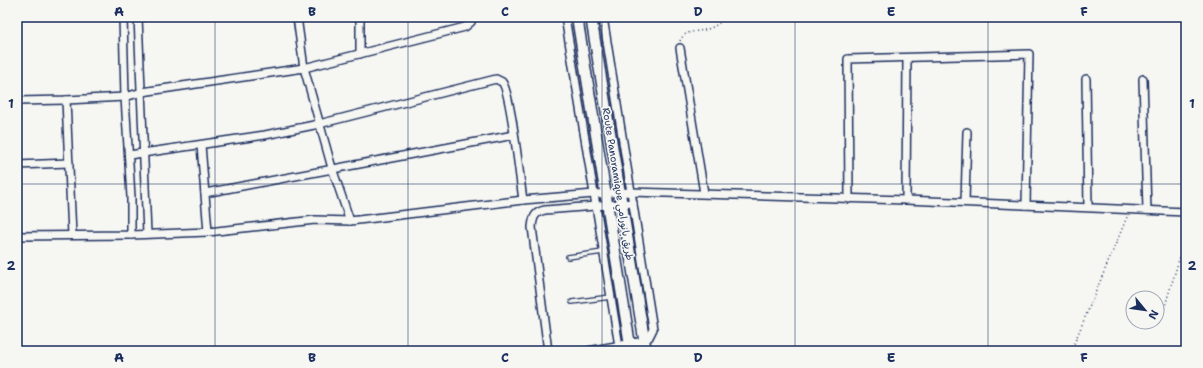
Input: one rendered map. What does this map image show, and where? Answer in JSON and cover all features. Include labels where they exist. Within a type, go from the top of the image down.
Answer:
[{"type":"street","points":[[123,17],[131,235]]},
{"type":"street","points":[[138,17],[147,234]]},
{"type":"street","points":[[297,17],[304,68],[332,168],[350,221]]},
{"type":"street","points":[[360,17],[360,54]]},
{"type":"street","points":[[17,101],[125,97],[142,92],[304,68],[465,27],[471,22],[472,17]]},
{"type":"street","points":[[565,17],[618,346]]},
{"type":"street","name":"Route Panoramique طريق بانورامي","points":[[577,17],[631,348]]},
{"type":"street","name":"Route Panoramique طريق بانورامي","points":[[591,17],[645,346]]},
{"type":"street","points":[[588,351],[606,350],[618,346],[631,348],[645,346],[651,335],[653,326],[603,17]]},
{"type":"street","points":[[680,48],[704,193]]},
{"type":"street","points":[[849,198],[848,59],[1029,54],[1026,205]]},
{"type":"street","points":[[906,200],[907,58]]},
{"type":"street","points":[[1086,79],[1088,207]]},
{"type":"street","points":[[1143,79],[1147,210]]},
{"type":"street","points":[[129,155],[201,145],[320,124],[496,80],[502,82],[506,89],[523,200]]},
{"type":"street","points":[[66,100],[72,235]]},
{"type":"street","points":[[965,202],[967,132]]},
{"type":"street","points":[[205,193],[514,135]]},
{"type":"street","points":[[201,145],[208,232]]},
{"type":"street","points":[[17,165],[69,163]]},
{"type":"street","points":[[17,236],[131,235],[208,232],[315,220],[350,221],[523,200],[620,192],[704,193],[965,202],[1186,212]]},
{"type":"street","points":[[548,351],[532,227],[534,216],[545,210],[633,203]]},
{"type":"lane","points":[[568,257],[603,252]]},
{"type":"lane","points":[[572,302],[611,297]]},
{"type":"path","points":[[680,48],[682,37],[686,33],[706,30],[714,27],[725,17]]},
{"type":"path","points":[[1071,351],[1131,209]]},
{"type":"path","points":[[1165,303],[1186,237]]}]
